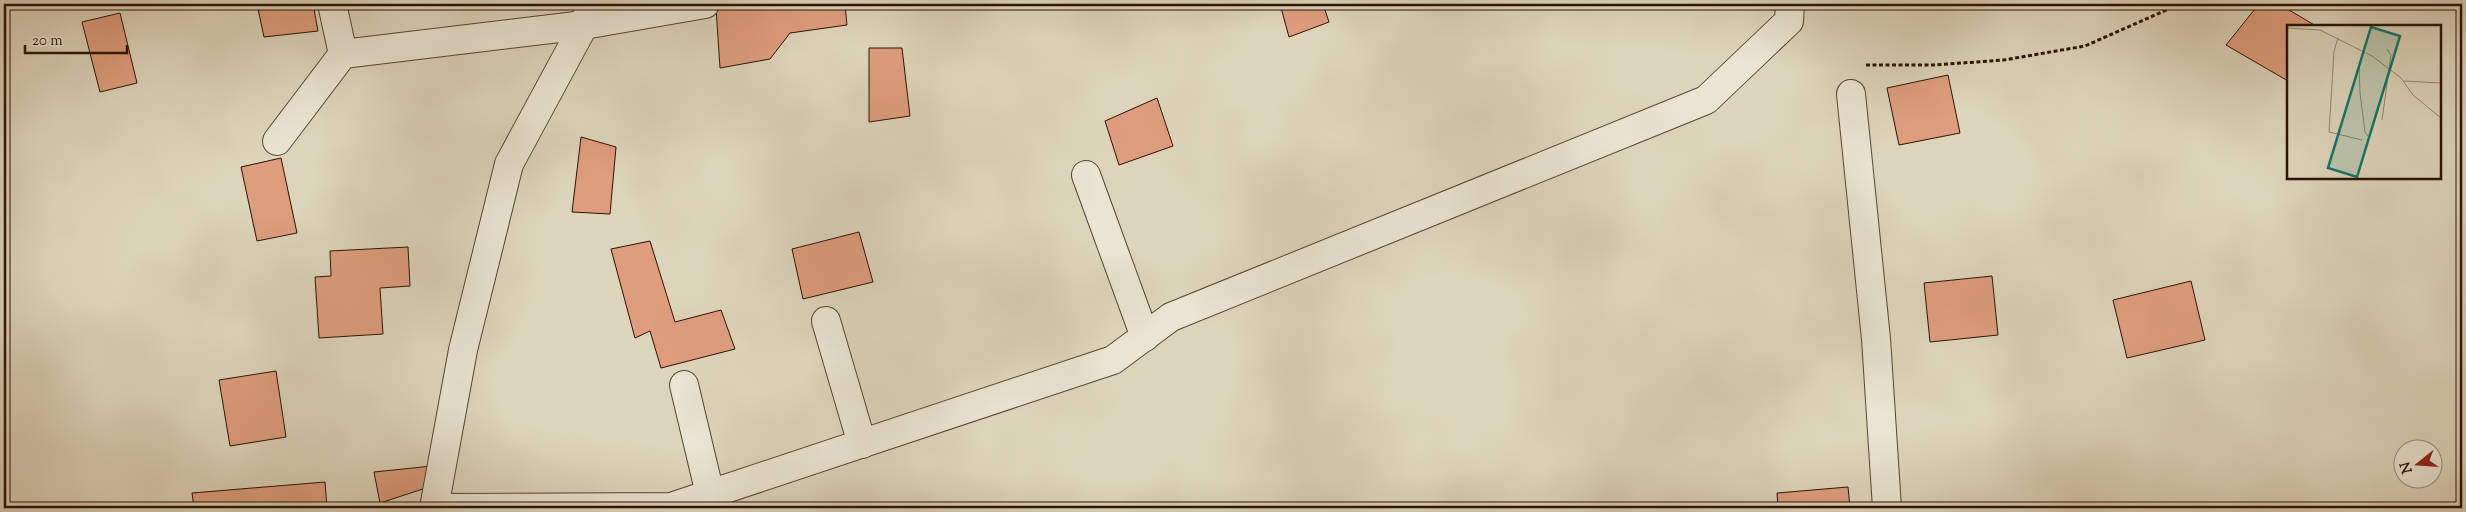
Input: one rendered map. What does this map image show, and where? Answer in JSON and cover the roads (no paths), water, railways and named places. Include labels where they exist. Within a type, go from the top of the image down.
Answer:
[{"type":"street","points":[[332,4],[344,54]]},
{"type":"street","points":[[277,141],[344,54],[588,14],[705,4]]},
{"type":"street","points":[[588,14],[509,164],[462,350],[434,508],[672,507],[1113,360],[1170,317],[1706,100],[1789,21],[1790,4]]},
{"type":"street","points":[[1851,94],[1876,339],[1887,508]]},
{"type":"street","points":[[1086,175],[1145,336]]},
{"type":"street","points":[[826,321],[862,444]]},
{"type":"street","points":[[684,385],[710,494]]}]
